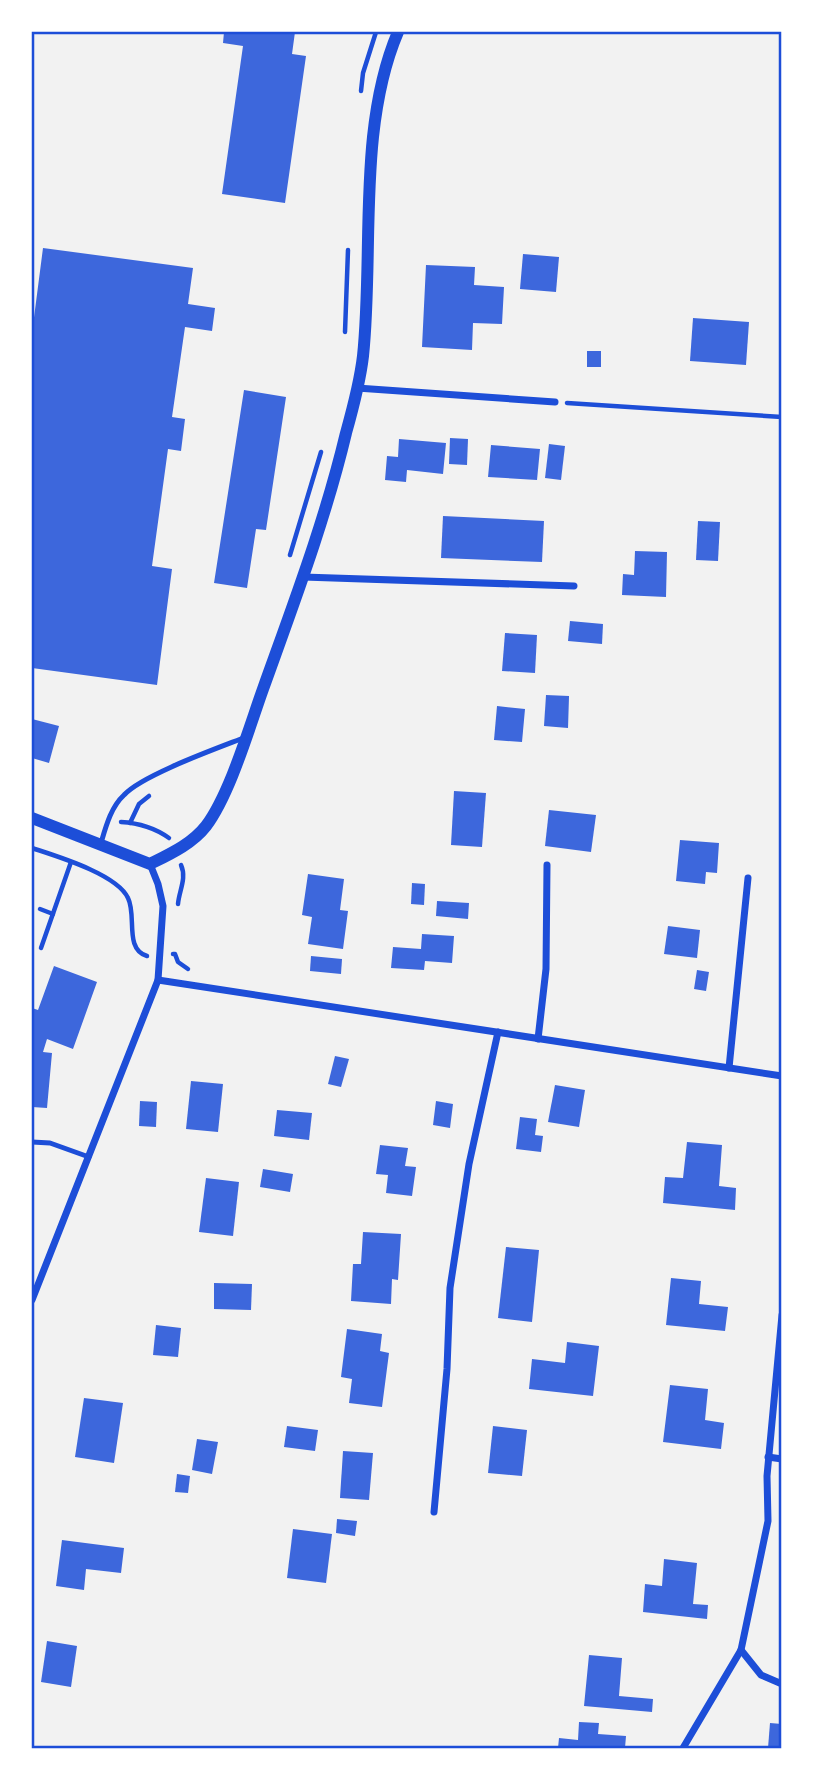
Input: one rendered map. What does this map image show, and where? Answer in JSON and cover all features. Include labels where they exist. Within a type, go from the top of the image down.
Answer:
[{"type":"street","points":[[150,864],[189,842],[208,824],[217,808],[246,737],[334,485],[363,358],[373,147],[380,88],[390,49],[398,32]]},
{"type":"street","points":[[357,388],[555,402]]},
{"type":"street","points":[[303,577],[574,586]]},
{"type":"street","points":[[32,818],[150,864],[163,906],[158,980],[32,1300]]},
{"type":"street","points":[[538,1039],[546,969],[547,865]]},
{"type":"street","points":[[729,1068],[748,878]]},
{"type":"street","points":[[158,980],[782,1076]]},
{"type":"street","points":[[434,1512],[447,1369],[450,1288],[469,1164],[498,1032]]},
{"type":"street","points":[[683,1748],[741,1650],[768,1521],[768,1457],[782,1315]]},
{"type":"street","points":[[768,1457],[782,1459]]},
{"type":"street","points":[[741,1650],[761,1675],[782,1684]]},
{"type":"lane","points":[[101,843],[116,803],[125,792],[150,778],[246,737]]},
{"type":"lane","points":[[32,1142],[50,1143],[90,1157]]},
{"type":"path","points":[[555,402],[782,417]]},
{"type":"path","points":[[32,848],[71,862],[121,887],[128,897],[132,912],[134,945],[144,957],[161,955]]},
{"type":"path","points":[[41,948],[71,862]]},
{"type":"path","points":[[40,909],[53,914]]},
{"type":"building","points":[[224,32],[295,32],[292,54],[306,56],[285,203],[222,194],[243,46],[223,43]]},
{"type":"building","points":[[43,248],[193,268],[188,304],[215,308],[212,331],[185,327],[172,417],[185,419],[181,451],[168,449],[152,566],[172,569],[157,685],[32,668],[32,333]]},
{"type":"building","points":[[523,254],[559,257],[556,292],[520,289]]},
{"type":"building","points":[[426,265],[475,267],[474,285],[504,287],[502,324],[473,323],[472,350],[422,347]]},
{"type":"building","points":[[693,318],[749,322],[746,365],[690,361]]},
{"type":"building","points":[[587,351],[601,351],[601,367],[587,367]]},
{"type":"building","points":[[244,390],[286,397],[266,530],[256,529],[247,588],[214,583]]},
{"type":"building","points":[[450,438],[468,439],[467,465],[449,464]]},
{"type":"building","points":[[399,439],[446,443],[443,474],[407,470],[406,482],[385,480],[387,456],[398,457]]},
{"type":"building","points":[[549,444],[565,446],[561,480],[545,478]]},
{"type":"building","points":[[491,445],[540,449],[537,480],[488,477]]},
{"type":"building","points":[[443,516],[544,521],[542,562],[441,558]]},
{"type":"building","points":[[698,521],[720,522],[718,561],[696,560]]},
{"type":"building","points":[[635,551],[667,552],[666,597],[622,595],[623,574],[634,575]]},
{"type":"building","points":[[570,621],[603,624],[602,644],[568,641]]},
{"type":"building","points":[[505,633],[537,635],[535,673],[502,671]]},
{"type":"building","points":[[546,695],[569,696],[568,728],[544,726]]},
{"type":"building","points":[[497,706],[525,709],[522,742],[494,740]]},
{"type":"building","points":[[32,719],[59,726],[49,763],[32,758]]},
{"type":"building","points":[[454,791],[486,793],[482,847],[451,845]]},
{"type":"building","points":[[549,810],[596,815],[591,852],[545,846]]},
{"type":"building","points":[[680,840],[719,843],[717,873],[706,872],[705,884],[676,881]]},
{"type":"building","points":[[308,874],[344,879],[340,910],[348,911],[343,949],[308,944],[312,917],[302,915]]},
{"type":"building","points":[[412,883],[425,884],[424,905],[411,904]]},
{"type":"building","points":[[437,901],[469,903],[468,919],[436,916]]},
{"type":"building","points":[[668,926],[700,930],[697,958],[664,954]]},
{"type":"building","points":[[422,934],[454,936],[452,963],[425,961],[424,970],[391,968],[393,947],[421,949]]},
{"type":"building","points":[[311,956],[342,959],[341,974],[310,971]]},
{"type":"building","points":[[54,966],[97,982],[73,1049],[47,1039],[43,1052],[52,1053],[47,1108],[32,1107],[32,1008],[38,1010]]},
{"type":"building","points":[[697,970],[709,972],[706,991],[694,989]]},
{"type":"building","points":[[335,1056],[349,1059],[341,1087],[328,1084]]},
{"type":"building","points":[[191,1081],[223,1084],[218,1132],[186,1129]]},
{"type":"building","points":[[555,1085],[585,1090],[579,1127],[548,1122]]},
{"type":"building","points":[[140,1101],[157,1102],[156,1127],[139,1126]]},
{"type":"building","points":[[436,1101],[453,1104],[450,1128],[433,1125]]},
{"type":"building","points":[[277,1110],[312,1113],[309,1140],[274,1136]]},
{"type":"building","points":[[520,1117],[537,1119],[535,1135],[543,1136],[541,1152],[516,1149]]},
{"type":"building","points":[[687,1142],[722,1145],[719,1186],[736,1188],[735,1210],[663,1203],[665,1177],[683,1178]]},
{"type":"building","points":[[380,1145],[408,1148],[405,1166],[416,1167],[412,1196],[386,1193],[388,1175],[376,1174]]},
{"type":"building","points":[[263,1169],[293,1174],[290,1192],[260,1187]]},
{"type":"building","points":[[206,1178],[239,1182],[233,1236],[199,1232]]},
{"type":"building","points":[[363,1232],[401,1234],[398,1280],[392,1279],[391,1304],[351,1301],[353,1264],[361,1264]]},
{"type":"building","points":[[506,1247],[539,1250],[532,1322],[498,1318]]},
{"type":"building","points":[[671,1278],[701,1281],[699,1304],[728,1307],[725,1331],[666,1325]]},
{"type":"building","points":[[214,1283],[252,1284],[251,1310],[214,1309]]},
{"type":"building","points":[[156,1325],[181,1328],[178,1357],[153,1355]]},
{"type":"building","points":[[347,1329],[382,1334],[380,1351],[389,1353],[382,1407],[349,1403],[352,1379],[341,1377]]},
{"type":"building","points":[[567,1342],[599,1346],[593,1396],[529,1389],[532,1359],[565,1363]]},
{"type":"building","points":[[670,1385],[708,1389],[705,1420],[724,1423],[721,1449],[663,1442]]},
{"type":"building","points":[[84,1398],[123,1403],[114,1463],[75,1457]]},
{"type":"building","points":[[287,1426],[318,1430],[315,1451],[284,1447]]},
{"type":"building","points":[[493,1426],[527,1430],[522,1476],[488,1473]]},
{"type":"building","points":[[197,1439],[218,1442],[212,1474],[192,1470]]},
{"type":"building","points":[[343,1451],[373,1453],[369,1500],[340,1498]]},
{"type":"building","points":[[177,1474],[190,1476],[188,1493],[175,1492]]},
{"type":"building","points":[[337,1519],[357,1521],[355,1536],[336,1533]]},
{"type":"building","points":[[293,1529],[332,1534],[326,1583],[287,1578]]},
{"type":"building","points":[[62,1540],[124,1548],[121,1573],[86,1569],[84,1590],[56,1586]]},
{"type":"building","points":[[664,1559],[697,1563],[693,1604],[708,1605],[707,1619],[643,1612],[645,1584],[662,1586]]},
{"type":"building","points":[[47,1641],[77,1646],[71,1687],[41,1682]]},
{"type":"building","points":[[589,1655],[622,1658],[619,1696],[653,1699],[652,1712],[584,1706]]},
{"type":"building","points":[[579,1722],[599,1723],[598,1734],[626,1736],[625,1748],[558,1748],[559,1738],[578,1740]]},
{"type":"building","points":[[770,1723],[782,1724],[782,1748],[768,1748]]}]
